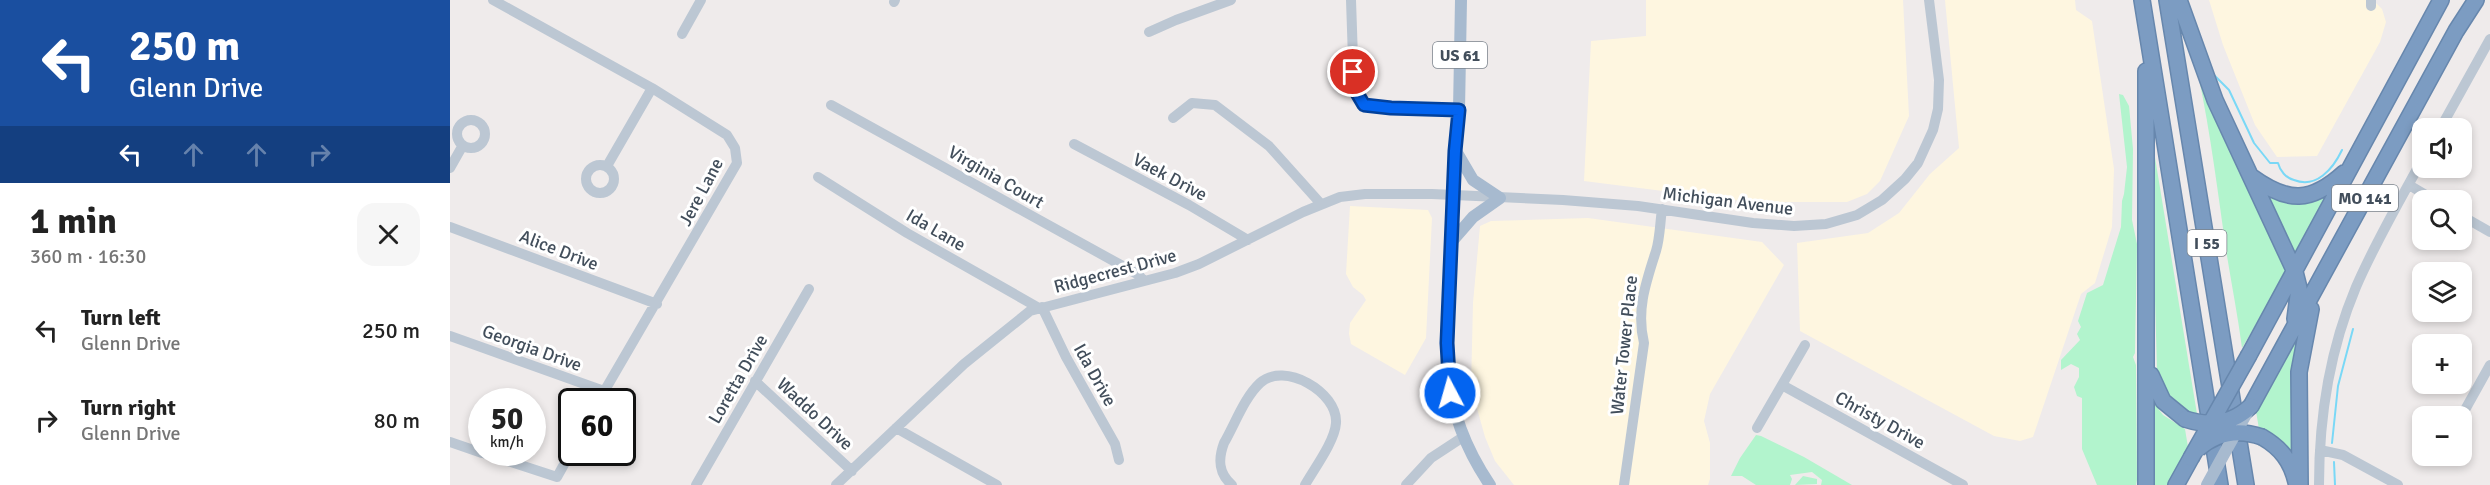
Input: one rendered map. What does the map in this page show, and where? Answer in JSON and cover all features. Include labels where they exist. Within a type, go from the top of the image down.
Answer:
[{"type":"highway","name":"I 55","points":[[2142,0],[2220,485]]},
{"type":"highway","name":"I 55","points":[[2168,0],[2246,485]]},
{"type":"highway","points":[[2179,0],[2216,100],[2295,272],[2299,297],[2292,334]]},
{"type":"highway","name":"MO 141","points":[[2176,485],[2295,272],[2441,0]]},
{"type":"highway","name":"MO 141","points":[[2253,402],[2434,70],[2476,0]]},
{"type":"highway","points":[[2146,23],[2146,485]]},
{"type":"highway","points":[[2251,177],[2274,192],[2304,196],[2325,189],[2351,166]]},
{"type":"highway","points":[[2299,485],[2299,372],[2316,289]]},
{"type":"highway","points":[[2147,360],[2163,401],[2185,419],[2211,424],[2231,420],[2253,402]]},
{"type":"highway","points":[[2193,456],[2213,438],[2237,432],[2262,437],[2272,443],[2288,460],[2299,485]]},
{"type":"main road","name":"US 61","points":[[1461,0],[1459,110],[1455,151],[1448,366],[1453,405],[1463,437],[1490,485]]},
{"type":"main road","points":[[1453,240],[1473,217],[1500,198],[1475,182],[1455,151]]},
{"type":"main road","name":"MO 141","points":[[2207,485],[2253,402]]},
{"type":"street","name":"Jere Lane","points":[[494,0],[652,88],[727,135],[735,148],[737,163],[657,304],[606,388]]},
{"type":"street","points":[[682,34],[701,0]]},
{"type":"street","points":[[1149,32],[1231,0]]},
{"type":"street","points":[[1352,0],[1354,88],[1364,105],[1459,110]]},
{"type":"street","name":"Michigan Avenue","points":[[1454,196],[1573,201],[1662,209],[1753,223],[1806,227],[1845,220],[1888,196],[1918,163],[1936,120],[1939,80],[1929,0]]},
{"type":"street","points":[[2446,118],[2490,39]]},
{"type":"street","points":[[607,166],[652,88]]},
{"type":"street","points":[[1173,118],[1192,103],[1215,105],[1269,146],[1321,204]]},
{"type":"street","name":"Virginia Court","points":[[831,105],[1139,275],[1143,280]]},
{"type":"street","name":"Vaek Drive","points":[[1074,144],[1189,205],[1248,240]]},
{"type":"street","points":[[450,168],[463,145]]},
{"type":"street","name":"Ida Lane","points":[[818,177],[907,233],[1040,308]]},
{"type":"street","points":[[2319,485],[2320,450],[2328,381],[2345,318],[2367,262],[2413,178]]},
{"type":"street","points":[[2409,185],[2417,190]]},
{"type":"street","name":"Ridgecrest Drive","points":[[836,485],[964,364],[1017,321],[1040,308],[1174,273],[1199,264],[1321,204],[1356,194],[1454,196]]},
{"type":"street","name":"Water Tower Place","points":[[1624,485],[1644,342],[1640,321],[1648,269],[1656,250],[1662,209]]},
{"type":"street","points":[[2472,222],[2490,232]]},
{"type":"street","name":"Alice Drive","points":[[450,226],[657,304]]},
{"type":"street","name":"Loretta Drive","points":[[696,485],[809,289]]},
{"type":"street","name":"Ida Drive","points":[[1040,308],[1115,444],[1119,460]]},
{"type":"street","name":"Georgia Drive","points":[[450,336],[596,388]]},
{"type":"street","points":[[1757,428],[1805,345]]},
{"type":"street","points":[[2467,406],[2490,365]]},
{"type":"street","points":[[1232,485],[1220,466],[1220,453],[1224,443],[1260,383],[1272,376],[1283,375],[1305,383],[1325,396],[1333,405],[1336,416],[1333,435],[1305,485]]},
{"type":"street","name":"Waddo Drive","points":[[755,381],[852,471]]},
{"type":"street","name":"Christy Drive","points":[[1782,385],[1963,485]]},
{"type":"street","points":[[896,428],[997,485]]},
{"type":"street","points":[[1406,485],[1431,458],[1463,437]]},
{"type":"street","points":[[450,442],[468,448]]},
{"type":"street","points":[[2320,450],[2343,455],[2398,485]]},
{"type":"street","points":[[523,466],[557,477],[563,466]]},
{"type":"shaded area","points":[[1646,0],[1903,0],[1909,116],[1880,181],[1867,194],[1847,202],[1750,202],[1584,181],[1591,41],[1646,36]]},
{"type":"shaded area","points":[[1945,0],[2075,0],[2076,10],[2092,21],[2114,169],[2112,227],[2095,283],[2081,294],[2033,437],[2020,441],[1994,436],[1800,331],[1797,243],[1868,233],[1899,213],[1930,174],[1959,148]]},
{"type":"shaded area","points":[[2209,0],[2373,0],[2382,9],[2386,22],[2380,42],[2317,156],[2277,157],[2255,125],[2223,45]]},
{"type":"shaded area","points":[[1350,206],[1428,210],[1432,218],[1426,338],[1405,375],[1351,344],[1350,323],[1366,300],[1353,287],[1346,274]]},
{"type":"shaded area","points":[[1588,218],[1762,242],[1784,265],[1710,394],[1704,421],[1710,443],[1708,485],[1514,485],[1495,461],[1485,437],[1471,387],[1473,303],[1480,226],[1491,221]]},
{"type":"green space","points":[[2198,74],[2288,270],[2242,348],[2211,142]]},
{"type":"green space","points":[[2119,94],[2123,95],[2129,106],[2133,149],[2132,220],[2137,244],[2135,353],[2133,357],[2136,365],[2137,480],[2136,485],[2097,485],[2082,449],[2082,398],[2077,396],[2074,387],[2079,377],[2079,368],[2071,364],[2061,370],[2061,360],[2080,340],[2077,334],[2081,327],[2078,321],[2087,293],[2103,285],[2121,227],[2127,167]]},
{"type":"green space","points":[[2152,139],[2197,414],[2182,409],[2170,399],[2162,386],[2157,370]]},
{"type":"green space","points":[[2267,195],[2327,195],[2295,256]]},
{"type":"green space","points":[[2298,338],[2292,456],[2259,429],[2256,411]]},
{"type":"green space","points":[[2150,398],[2163,415],[2185,429],[2188,447],[2167,485],[2150,485]]},
{"type":"green space","points":[[1756,435],[1804,457],[1852,485],[1821,485],[1822,480],[1812,472],[1790,475],[1792,479],[1790,485],[1756,485],[1742,476],[1731,476]]},
{"type":"green space","points":[[1803,476],[1817,479],[1817,484],[1795,485]]},
{"type":"waterway","points":[[2213,74],[2229,90],[2254,143],[2270,163],[2278,163],[2288,178],[2310,182],[2323,176],[2334,164],[2342,150]]},
{"type":"waterway","points":[[2332,443],[2338,386],[2353,329]]},
{"type":"waterway","points":[[2334,462],[2335,485]]},
{"type":"route","points":[[1353,72],[1354,88],[1364,105],[1459,110],[1455,151],[1447,343],[1450,393]]}]
